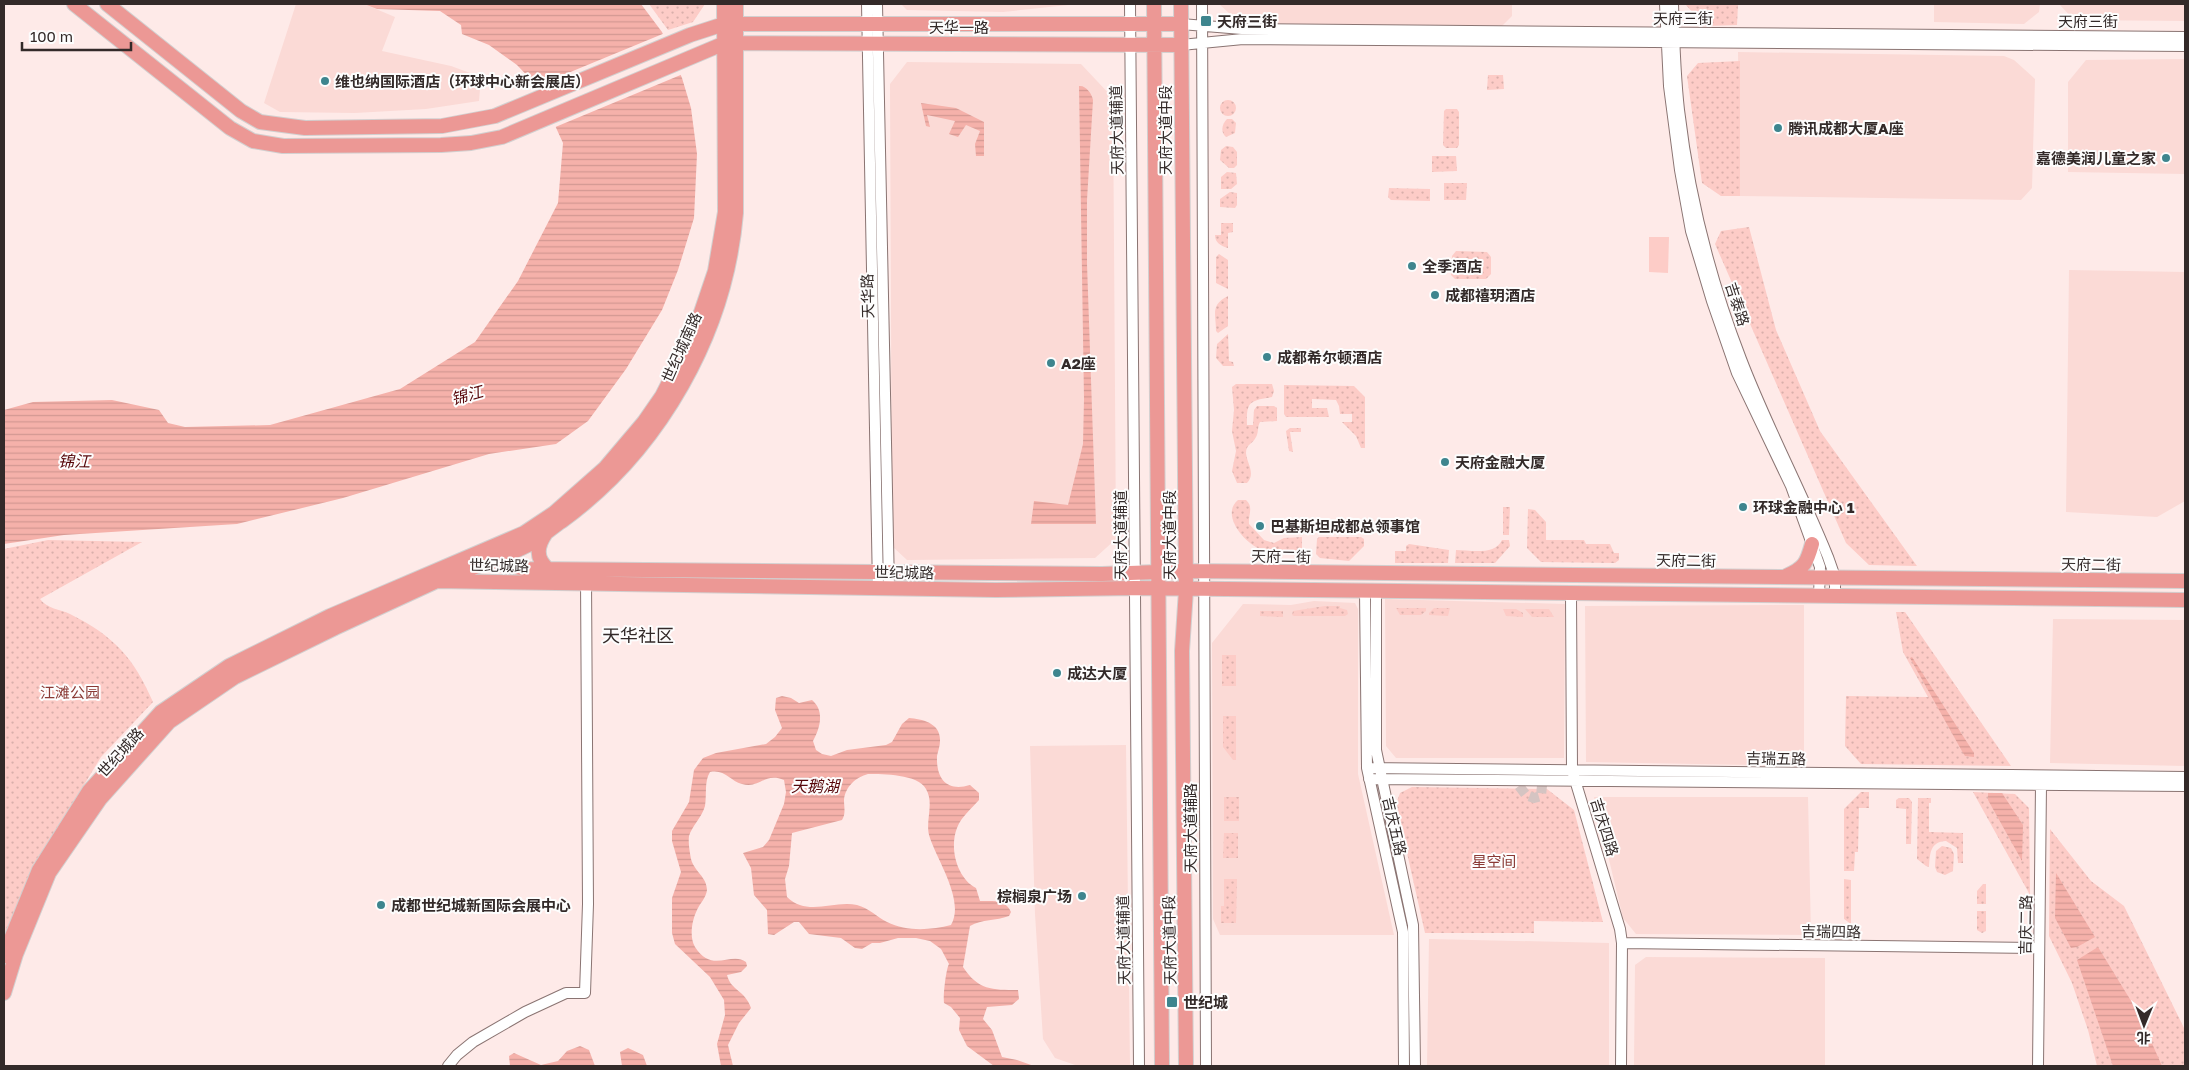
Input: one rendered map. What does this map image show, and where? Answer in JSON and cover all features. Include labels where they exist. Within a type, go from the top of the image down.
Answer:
[{"type":"main road","points":[[74,4],[205,110],[253,141],[283,146],[441,145],[471,143],[502,136],[697,54],[731,43]]},
{"type":"main road","points":[[107,4],[218,94],[260,122],[305,128],[442,126],[495,116],[690,35],[730,24],[1181,24]]},
{"type":"main road","points":[[467,558],[524,533],[554,513],[605,468],[644,422],[675,373],[694,333],[705,303],[721,242],[725,212],[731,43],[730,24],[724,4]]},
{"type":"main road","points":[[730,24],[736,4]]},
{"type":"main road","name":"天府大道中段","points":[[1154,4],[1162,1066]]},
{"type":"main road","name":"天府大道中段","points":[[1181,4],[1186,571],[1182,660],[1186,1066]]},
{"type":"main road","name":"天华一路","points":[[731,43],[1181,45]]},
{"type":"main road","name":"世纪城南路","points":[[437,581],[530,544],[576,510],[607,483],[647,438],[680,389],[709,328],[728,274],[734,244],[736,213],[731,43]]},
{"type":"main road","points":[[546,532],[540,541],[538,553],[542,564],[548,569]]},
{"type":"main road","points":[[1770,577],[1786,576],[1799,570],[1807,561],[1812,544]]},
{"type":"main road","name":"世纪城路","points":[[4,956],[42,864],[90,791],[161,712],[229,666],[330,616],[467,558],[486,563],[527,569],[548,569],[586,577],[884,588],[996,590],[1135,588],[1186,590]]},
{"type":"main road","name":"天府二街","points":[[1186,571],[2185,581]]},
{"type":"main road","name":"世纪城路","points":[[4,993],[16,954],[49,873],[100,799],[169,722],[235,677],[437,581],[884,572],[1093,574],[1186,571]]},
{"type":"main road","points":[[1186,590],[2185,600]]},
{"type":"street","name":"天华路","points":[[867,4],[872,23],[884,588]]},
{"type":"street","name":"天华路","points":[[872,23],[877,4]]},
{"type":"street","name":"天府大道辅道","points":[[1130,4],[1139,1066]]},
{"type":"street","points":[[1202,4],[1206,590]]},
{"type":"street","name":"吉泰路","points":[[1665,4],[1671,38],[1684,149],[1706,255],[1721,303],[1751,385],[1814,522],[1835,597]]},
{"type":"street","name":"吉泰路","points":[[1673,4],[1669,86],[1691,231],[1737,374],[1791,486],[1820,567],[1828,577]]},
{"type":"street","name":"天府三街","points":[[1181,24],[1202,24],[1242,29],[2185,46]]},
{"type":"street","name":"天府三街","points":[[1181,45],[1242,39],[2185,37]]},
{"type":"street","points":[[448,1066],[457,1055],[473,1042],[525,1012],[566,993],[585,993],[588,904],[586,577]]},
{"type":"street","name":"吉泰路","points":[[1819,596],[1828,577]]},
{"type":"street","name":"天府大道辅路","points":[[1206,590],[1206,1066]]},
{"type":"street","name":"吉庆五路","points":[[1371,592],[1368,773],[1403,932],[1404,1066]]},
{"type":"street","name":"吉庆五路","points":[[1371,592],[1376,750],[1413,932],[1415,1066]]},
{"type":"street","name":"吉庆四路","points":[[1571,594],[1574,776],[1620,928],[1622,943],[1621,1066]]},
{"type":"street","name":"吉瑞五路","points":[[1368,773],[1518,783],[1574,776],[2185,786]]},
{"type":"street","name":"吉瑞五路","points":[[1380,774],[2185,777]]},
{"type":"street","name":"吉庆二路","points":[[2038,1066],[2041,785]]},
{"type":"street","name":"吉瑞四路","points":[[1622,943],[2040,948]]},
{"type":"shaded area","points":[[296,4],[364,4],[395,17],[382,51],[451,66],[481,77],[479,101],[426,109],[355,113],[280,112],[264,103]]},
{"type":"shaded area","points":[[901,4],[1078,4],[1003,12],[907,10]]},
{"type":"shaded area","points":[[1219,4],[1512,4],[1512,16],[1501,27],[1240,23]]},
{"type":"shaded area","points":[[1934,4],[2040,4],[2039,12],[2024,24],[1934,22]]},
{"type":"shaded area","points":[[2059,4],[2185,4],[2185,21],[2074,20]]},
{"type":"shaded area","points":[[1738,52],[2004,56],[2014,60],[2035,79],[2032,188],[2021,200],[1740,196]]},
{"type":"shaded area","points":[[2185,59],[2185,174],[2068,172],[2068,82],[2086,60]]},
{"type":"shaded area","points":[[907,62],[1081,64],[1113,98],[1116,539],[1095,558],[907,560],[892,546],[890,84]]},
{"type":"shaded area","points":[[2069,270],[2185,272],[2185,501],[2157,517],[2066,512]]},
{"type":"shaded area","points":[[1385,599],[1565,604],[1564,758],[1396,758],[1386,746]]},
{"type":"shaded area","points":[[1314,601],[1355,603],[1358,609],[1358,774],[1394,935],[1220,935],[1213,919],[1212,643],[1243,604],[1291,605]]},
{"type":"shaded area","points":[[1804,605],[1804,766],[1586,762],[1585,606]]},
{"type":"shaded area","points":[[2053,619],[2185,620],[2185,766],[2050,763]]},
{"type":"shaded area","points":[[1126,745],[1130,1066],[1078,1066],[1055,1058],[1043,1039],[1035,914],[1030,746]]},
{"type":"shaded area","points":[[1594,797],[1808,797],[1811,935],[1636,934],[1623,918]]},
{"type":"shaded area","points":[[1429,939],[1609,943],[1609,1066],[1427,1066]]},
{"type":"shaded area","points":[[1646,957],[1825,958],[1825,1066],[1634,1066],[1635,965]]},
{"type":"green space","points":[[649,4],[705,4],[693,22],[668,30]]},
{"type":"green space","points":[[1685,4],[1738,4],[1737,25],[1705,26]]},
{"type":"green space","points":[[1740,61],[1740,196],[1721,196],[1702,183],[1687,76],[1698,63]]},
{"type":"green space","points":[[1488,75],[1503,75],[1504,89],[1487,90]]},
{"type":"green space","points":[[1225,100],[1231,100],[1236,105],[1234,114],[1225,116],[1220,111],[1220,105]]},
{"type":"green space","points":[[1446,109],[1457,109],[1459,112],[1459,145],[1457,148],[1446,148],[1443,145],[1444,111]]},
{"type":"green space","points":[[1227,119],[1232,119],[1236,123],[1235,133],[1226,137],[1222,128]]},
{"type":"green space","points":[[1226,146],[1233,147],[1237,152],[1237,165],[1234,168],[1229,168],[1220,160],[1221,150]]},
{"type":"green space","points":[[1432,156],[1456,156],[1457,171],[1432,172]]},
{"type":"green space","points":[[1227,172],[1236,173],[1237,184],[1231,189],[1221,189],[1221,177]]},
{"type":"green space","points":[[1444,183],[1467,183],[1466,200],[1444,200]]},
{"type":"green space","points":[[1389,188],[1430,189],[1430,201],[1391,200],[1388,197]]},
{"type":"green space","points":[[1230,192],[1237,193],[1237,205],[1235,208],[1220,207],[1220,199]]},
{"type":"green space","points":[[1221,223],[1233,223],[1233,232],[1228,233],[1228,248],[1219,244],[1215,238],[1215,235],[1221,235]]},
{"type":"green space","points":[[1749,227],[1776,330],[1820,431],[1917,566],[1869,565],[1846,543],[1715,244],[1721,231]]},
{"type":"green space","points":[[1649,237],[1669,237],[1668,273],[1649,272]]},
{"type":"green space","points":[[1456,251],[1487,252],[1491,257],[1491,274],[1486,279],[1455,279],[1451,275],[1452,256]]},
{"type":"green space","points":[[1219,254],[1228,260],[1228,289],[1216,283],[1216,257]]},
{"type":"green space","points":[[1228,296],[1228,326],[1218,333],[1216,331],[1215,310],[1222,299]]},
{"type":"green space","points":[[1228,334],[1229,361],[1233,362],[1234,366],[1223,366],[1216,358],[1217,344]]},
{"type":"green space","points":[[1236,384],[1272,384],[1274,391],[1272,397],[1251,403],[1248,411],[1247,425],[1253,425],[1254,410],[1257,406],[1274,406],[1277,408],[1277,421],[1260,422],[1256,437],[1247,448],[1246,453],[1251,476],[1247,483],[1237,483],[1232,471],[1236,451],[1232,431],[1234,410],[1232,387]]},
{"type":"green space","points":[[1284,385],[1354,386],[1365,397],[1365,448],[1361,448],[1356,436],[1342,422],[1352,422],[1352,414],[1340,414],[1336,400],[1312,399],[1312,408],[1327,408],[1329,417],[1286,417],[1284,414]]},
{"type":"green space","points":[[1290,428],[1301,428],[1301,432],[1290,432],[1293,452],[1289,451],[1286,431]]},
{"type":"green space","points":[[1238,500],[1246,500],[1250,505],[1249,524],[1264,540],[1274,543],[1284,538],[1302,537],[1302,550],[1287,552],[1269,551],[1254,546],[1242,535],[1233,521],[1233,506]]},
{"type":"green space","points":[[1503,507],[1510,507],[1509,535],[1503,535]]},
{"type":"green space","points":[[1528,509],[1535,510],[1546,522],[1546,540],[1584,540],[1586,544],[1610,544],[1614,553],[1619,553],[1619,560],[1615,563],[1541,562],[1527,548]]},
{"type":"green space","points":[[1319,537],[1361,537],[1364,539],[1364,546],[1349,561],[1320,558],[1316,554],[1317,539]]},
{"type":"green space","name":"江滩公园","points":[[48,540],[142,542],[40,599],[50,607],[85,622],[111,640],[130,661],[146,686],[153,702],[101,757],[29,875],[4,939],[4,549]]},
{"type":"green space","points":[[1502,540],[1509,540],[1510,546],[1495,563],[1455,563],[1456,550],[1488,550],[1499,545]]},
{"type":"green space","points":[[1409,544],[1449,550],[1448,563],[1395,563],[1395,551],[1406,551],[1406,546]]},
{"type":"green space","points":[[1325,606],[1340,606],[1340,608],[1347,610],[1348,614],[1345,616],[1292,615],[1293,611]]},
{"type":"green space","points":[[1396,608],[1426,608],[1426,611],[1421,615],[1400,615]]},
{"type":"green space","points":[[1434,608],[1450,608],[1448,616],[1429,615]]},
{"type":"green space","points":[[1503,609],[1516,609],[1523,613],[1523,617],[1506,616]]},
{"type":"green space","points":[[1525,609],[1549,609],[1554,617],[1532,617]]},
{"type":"green space","points":[[1260,611],[1283,611],[1283,617],[1260,616]]},
{"type":"green space","points":[[1896,612],[1905,612],[2011,766],[1861,764],[1845,746],[1846,696],[1928,697],[1903,652]]},
{"type":"green space","points":[[1222,655],[1236,655],[1236,686],[1222,686]]},
{"type":"green space","points":[[1223,716],[1236,716],[1236,760],[1233,760],[1223,747]]},
{"type":"green space","name":"星空间","points":[[1412,787],[1547,789],[1574,810],[1603,922],[1534,921],[1534,933],[1425,933],[1396,804],[1400,793]]},
{"type":"green space","points":[[1861,792],[1869,792],[1869,808],[1859,808],[1858,852],[1855,852],[1854,871],[1844,871],[1844,809]]},
{"type":"green space","points":[[1973,792],[2015,794],[2029,808],[2030,895]]},
{"type":"green space","points":[[1224,797],[1239,797],[1239,821],[1224,821]]},
{"type":"green space","points":[[1899,798],[1909,798],[1912,802],[1911,844],[1906,844],[1906,809],[1896,808],[1896,800]]},
{"type":"green space","points":[[1918,798],[1931,798],[1931,803],[1929,803],[1929,832],[1963,833],[1963,863],[1958,863],[1957,848],[1946,841],[1937,844],[1932,849],[1929,867],[1917,859]]},
{"type":"green space","points":[[2050,829],[2091,881],[2124,906],[2185,1030],[2185,1066],[2097,1066],[2088,1030],[2072,983],[2049,936]]},
{"type":"green space","points":[[1224,833],[1238,833],[1238,858],[1223,858]]},
{"type":"green space","points":[[1942,846],[1951,848],[1954,854],[1953,871],[1945,875],[1937,872],[1935,867],[1936,851]]},
{"type":"green space","points":[[1224,879],[1237,879],[1236,923],[1221,923],[1221,906],[1224,906]]},
{"type":"green space","points":[[1844,879],[1851,880],[1851,924],[1844,919]]},
{"type":"green space","points":[[1983,884],[1986,884],[1986,904],[1977,904],[1977,891]]},
{"type":"green space","points":[[1977,911],[1986,911],[1986,931],[1982,933],[1977,930]]},
{"type":"water","name":"锦江","points":[[364,4],[641,4],[662,32],[682,78],[691,108],[697,154],[694,218],[678,270],[662,310],[626,369],[588,421],[556,444],[489,454],[343,498],[237,524],[64,535],[4,544],[4,410],[33,402],[112,400],[159,410],[168,423],[185,427],[270,425],[400,389],[475,342],[518,281],[558,203],[563,143],[537,86],[517,65],[489,45],[462,34],[461,25],[440,11],[377,9]]},
{"type":"water","points":[[1079,86],[1088,90],[1093,100],[1087,200],[1087,264],[1096,524],[1031,524],[1034,501],[1068,505],[1083,444],[1084,399]]},
{"type":"water","points":[[921,103],[956,108],[984,122],[984,156],[976,156],[975,144],[980,131],[966,125],[958,137],[949,134],[955,121],[927,115],[930,127],[926,126]]},
{"type":"water","points":[[1912,657],[1974,753],[1974,757],[1965,756],[1963,753],[1910,658]]},
{"type":"water","name":"天鹅湖","points":[[782,696],[791,698],[799,703],[812,700],[816,704],[819,709],[820,720],[818,731],[813,741],[816,750],[831,756],[847,750],[886,745],[892,742],[902,724],[909,718],[930,723],[937,730],[940,741],[937,764],[941,778],[955,787],[970,785],[979,793],[979,800],[961,820],[957,828],[954,844],[956,862],[964,877],[976,888],[980,901],[1002,903],[1011,912],[1009,916],[979,922],[970,926],[963,967],[974,980],[986,987],[1001,990],[1018,990],[1019,999],[1012,1005],[987,1007],[983,1019],[992,1030],[1002,1057],[1034,1066],[994,1066],[967,1046],[959,1030],[960,1018],[951,1007],[944,1003],[945,983],[949,964],[941,949],[930,941],[916,938],[898,938],[880,943],[872,943],[862,949],[855,948],[841,938],[809,934],[799,922],[794,922],[774,935],[768,934],[767,910],[754,895],[751,868],[743,853],[763,847],[769,840],[784,804],[786,792],[784,780],[772,778],[748,785],[742,784],[720,772],[710,772],[706,784],[705,806],[689,836],[691,859],[705,881],[707,890],[694,919],[692,938],[695,947],[701,955],[708,959],[721,961],[740,959],[746,962],[747,966],[741,972],[727,975],[751,1008],[739,1023],[728,1045],[733,1066],[721,1066],[717,1044],[725,1015],[724,1000],[710,977],[675,944],[672,933],[672,898],[681,872],[672,841],[672,831],[689,802],[694,770],[703,758],[716,753],[766,744],[775,737],[782,728],[775,710],[776,698]],"holes":[[[868,774],[891,775],[916,780],[926,789],[930,801],[928,832],[953,893],[955,905],[951,925],[927,929],[911,929],[887,922],[857,905],[803,906],[787,897],[785,879],[789,866],[792,833],[842,820],[846,791],[852,783]]]},
{"type":"water","points":[[1988,793],[2002,793],[2023,825],[2022,861],[1988,800]]},
{"type":"water","points":[[2056,873],[2095,937],[2077,947],[2071,948],[2055,918]]},
{"type":"water","points":[[2098,947],[2139,1014],[2162,1066],[2113,1066],[2077,960]]},
{"type":"water","points":[[580,1046],[589,1050],[595,1066],[510,1066],[509,1056],[514,1053],[541,1065],[558,1061],[567,1051]]},
{"type":"water","points":[[628,1048],[643,1055],[647,1066],[622,1066],[620,1052]]},
{"type":"pier","points":[[665,33],[683,74],[553,128],[534,87]]},
{"type":"tunnel","points":[[1377,773],[1374,773],[1407,928],[1409,948]]},
{"type":"tunnel","points":[[1519,786],[1526,795],[1534,798],[1541,796],[1543,775]]},
{"type":"tunnel","points":[[1409,1015],[1410,1066]]},
{"type":"place","name":"天府三街","points":[[1206,21]]},
{"type":"place","name":"维也纳国际酒店（环球中心新会展店）","points":[[325,81]]},
{"type":"place","name":"腾讯成都大厦A座","points":[[1778,128]]},
{"type":"place","name":"嘉德美润儿童之家","points":[[2166,158]]},
{"type":"place","name":"全季酒店","points":[[1412,266]]},
{"type":"place","name":"成都禧玥酒店","points":[[1435,295]]},
{"type":"place","name":"成都希尔顿酒店","points":[[1267,357]]},
{"type":"place","name":"A2座","points":[[1051,363]]},
{"type":"place","name":"天府金融大厦","points":[[1445,462]]},
{"type":"place","name":"环球金融中心 1","points":[[1743,507]]},
{"type":"place","name":"巴基斯坦成都总领事馆","points":[[1260,526]]},
{"type":"place","name":"成达大厦","points":[[1057,673]]},
{"type":"place","name":"棕榈泉广场","points":[[1082,896]]},
{"type":"place","name":"成都世纪城新国际会展中心","points":[[381,905]]},
{"type":"place","name":"世纪城","points":[[1172,1002]]},
{"type":"district","name":"天华社区","points":[[638,635]]}]
